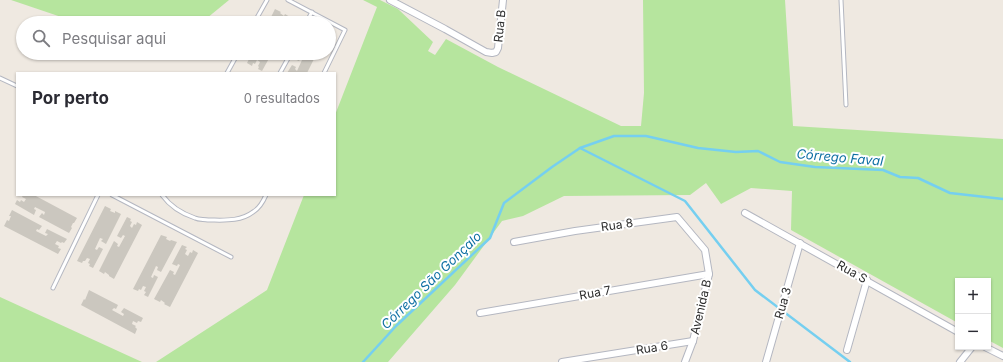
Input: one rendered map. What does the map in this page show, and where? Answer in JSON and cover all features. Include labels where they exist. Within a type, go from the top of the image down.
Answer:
[{"type":"street","name":"Rua B","points":[[390,0],[486,52],[492,53],[496,52],[498,48],[503,0]]},
{"type":"street","name":"Rua S","points":[[745,213],[955,330]]},
{"type":"street","name":"Rua 8","points":[[514,242],[575,231],[677,217],[705,250]]},
{"type":"street","name":"Rua 3","points":[[766,362],[800,243]]},
{"type":"street","name":"Avenida B","points":[[685,362],[693,341],[709,274],[705,250]]},
{"type":"street","name":"Rua 7","points":[[480,313],[709,274]]},
{"type":"street","points":[[848,350],[867,280]]},
{"type":"street","name":"Rua 6","points":[[562,362],[693,341]]},
{"type":"street","points":[[960,362],[970,350]]},
{"type":"street","points":[[991,350],[1003,356]]},
{"type":"lane","points":[[258,16],[267,0]]},
{"type":"lane","points":[[288,0],[319,16]]},
{"type":"lane","points":[[840,0],[846,105]]},
{"type":"lane","points":[[310,16],[312,12]]},
{"type":"lane","points":[[336,25],[345,30],[336,48]]},
{"type":"lane","points":[[228,72],[234,60]]},
{"type":"lane","points":[[281,72],[287,60]]},
{"type":"lane","points":[[324,72],[330,60]]},
{"type":"lane","points":[[0,78],[16,86]]},
{"type":"lane","points":[[53,288],[98,196]]},
{"type":"lane","points":[[114,196],[231,257]]},
{"type":"lane","points":[[163,196],[182,212],[197,219],[223,220],[241,219],[253,212],[262,204],[266,196]]},
{"type":"green space","points":[[11,0],[229,0],[210,16],[58,16]]},
{"type":"green space","points":[[363,0],[380,0],[398,9],[433,42],[428,51],[435,55],[446,39],[498,67],[621,126],[641,126],[644,93],[643,0],[785,0],[793,126],[1003,139],[1003,348],[991,342],[991,278],[955,278],[955,321],[791,230],[792,191],[751,188],[721,204],[706,183],[690,195],[564,196],[523,216],[502,221],[455,285],[388,362],[156,362],[267,290],[304,196],[336,196],[336,112],[377,7]]},
{"type":"green space","points":[[0,297],[142,362],[0,362]]},
{"type":"building","points":[[275,9],[281,12],[280,13],[284,16],[272,16]]},
{"type":"building","points":[[248,60],[257,60],[252,66],[247,63]]},
{"type":"building","points":[[257,60],[268,60],[262,71],[258,69],[260,62]]},
{"type":"building","points":[[302,60],[314,60],[308,72],[288,72],[292,65],[296,67],[295,69],[297,71]]},
{"type":"building","points":[[36,196],[77,218],[69,233],[39,217],[42,213],[44,215],[45,212],[35,207],[34,209],[36,210],[34,215],[15,204],[17,200],[24,202],[26,199],[22,197]]},
{"type":"building","points":[[105,206],[111,209],[110,211],[115,213],[115,211],[121,214],[106,244],[101,241],[103,239],[100,238],[95,249],[97,250],[99,247],[103,249],[93,268],[89,266],[90,264],[88,263],[90,259],[87,258],[82,263],[77,261]]},
{"type":"building","points":[[12,210],[42,226],[36,231],[46,236],[48,234],[45,233],[47,229],[67,239],[64,243],[57,241],[55,244],[61,249],[58,254],[4,226],[7,220],[9,221],[11,216],[9,216]]},
{"type":"building","points":[[127,217],[131,219],[130,221],[132,222],[130,226],[132,228],[137,222],[142,225],[114,279],[105,272],[104,274],[99,271],[114,241],[119,247],[125,236],[123,235],[121,238],[117,236]]},
{"type":"building","points":[[161,235],[167,237],[166,239],[170,241],[177,242],[161,272],[157,270],[158,267],[156,266],[151,277],[153,278],[154,275],[158,277],[148,297],[144,295],[146,292],[144,291],[146,287],[143,286],[141,290],[139,289],[138,291],[133,289]]},
{"type":"building","points":[[182,245],[187,247],[185,249],[187,250],[185,254],[188,256],[193,250],[198,253],[170,307],[164,304],[165,303],[161,300],[160,302],[154,299],[170,270],[174,272],[173,274],[175,275],[180,265],[178,264],[177,266],[172,264]]},
{"type":"building","points":[[89,290],[118,305],[116,309],[114,308],[112,310],[123,316],[124,314],[121,312],[124,308],[143,318],[141,322],[138,321],[137,323],[133,321],[132,324],[136,326],[135,327],[137,329],[135,334],[81,305]]},
{"type":"waterway","name":"Córrego Faval","points":[[363,362],[396,326],[490,238],[504,203],[580,148],[614,136],[646,136],[698,148],[736,152],[758,151],[780,162],[815,167],[883,170],[900,177],[918,178],[950,193],[1003,199]]},
{"type":"waterway","points":[[580,148],[685,201],[755,290],[850,362]]},
{"type":"water label","name":"Córrego São Gonçalo","points":[[431,280]]}]
